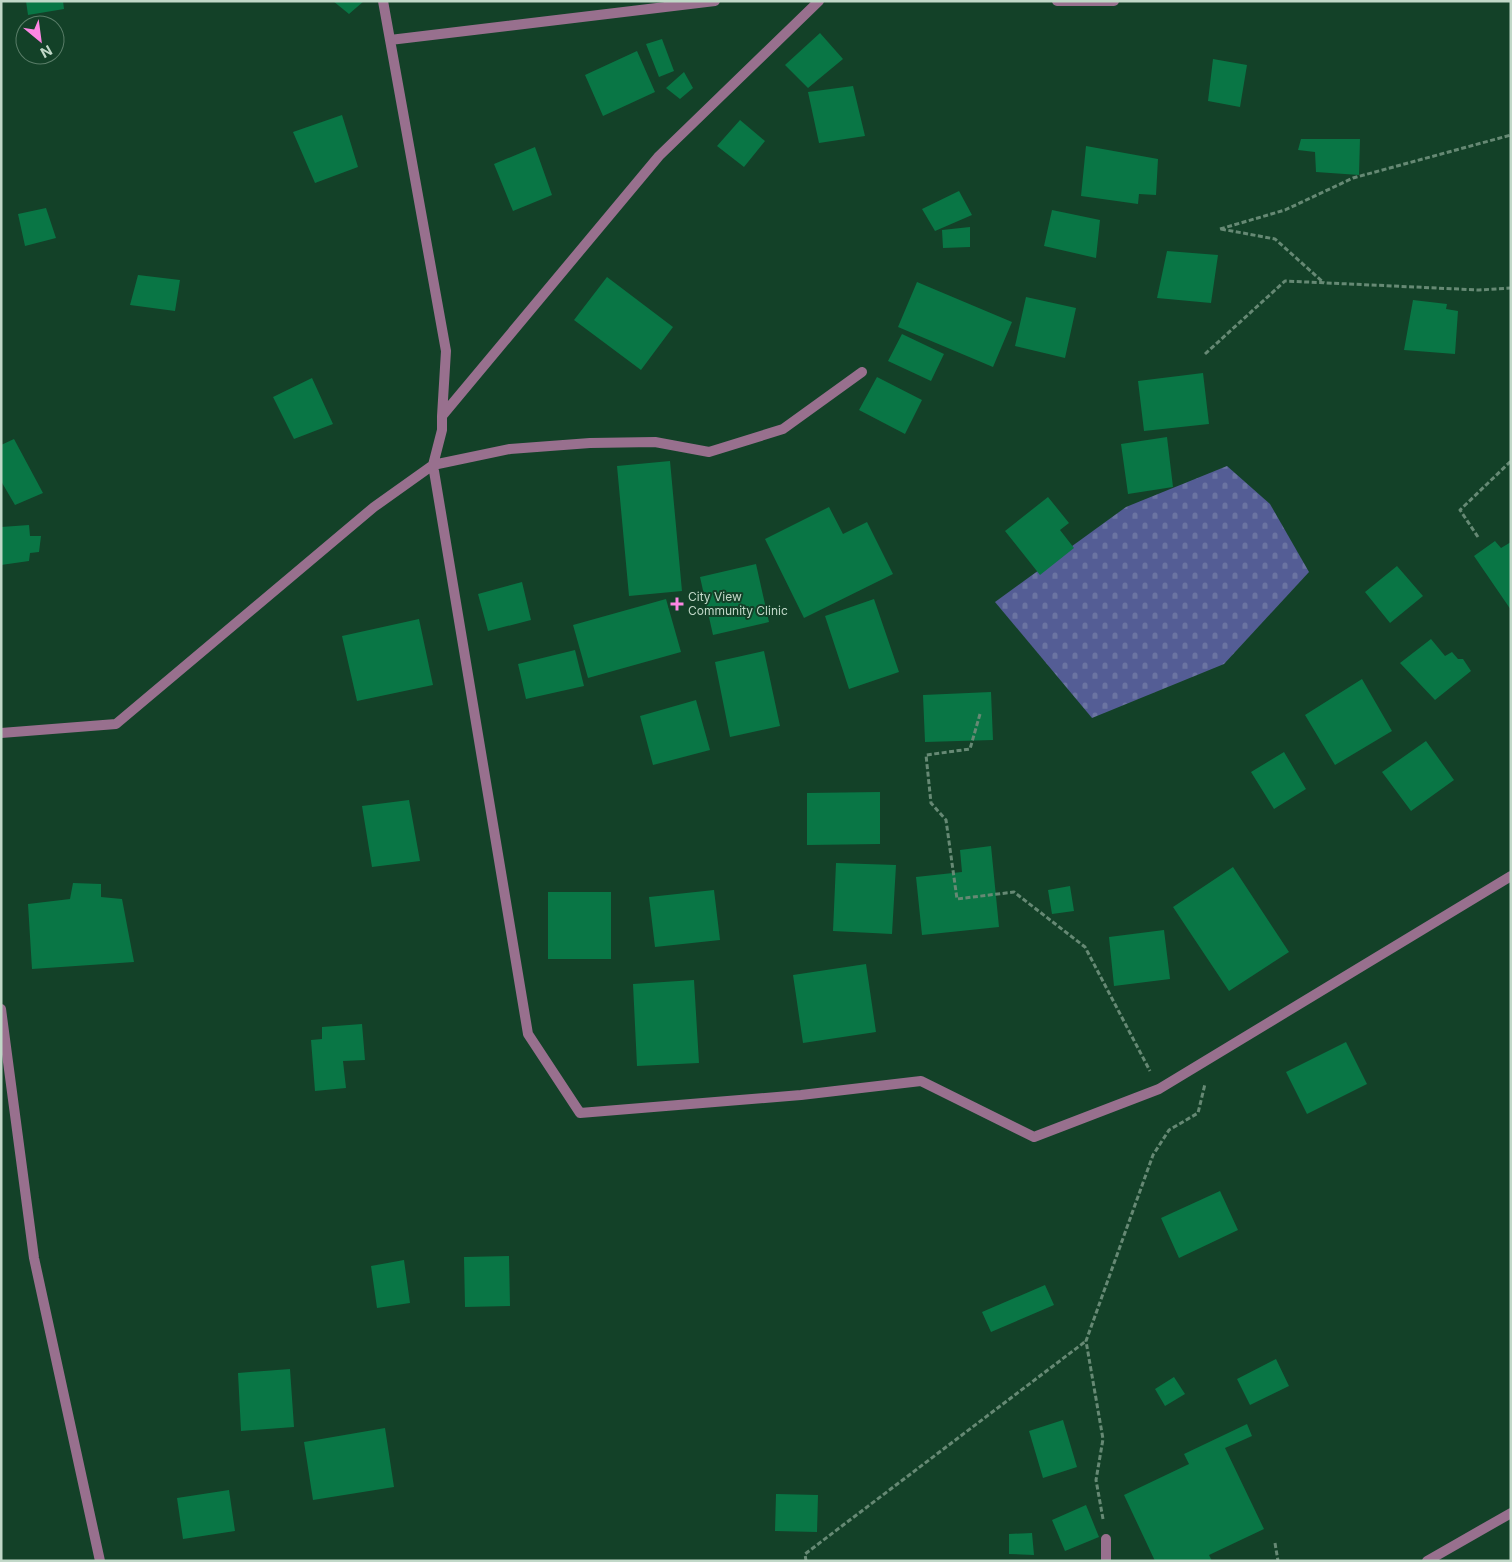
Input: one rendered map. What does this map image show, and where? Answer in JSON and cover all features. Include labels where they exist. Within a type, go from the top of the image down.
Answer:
[{"type":"street","points":[[383,1],[446,352],[442,430],[434,465],[528,1034],[580,1113],[801,1095],[921,1081],[1034,1138],[1159,1089],[1511,876]]},
{"type":"street","points":[[390,40],[715,1]]},
{"type":"street","points":[[442,416],[659,156],[819,1]]},
{"type":"street","points":[[1056,1],[1114,1]]},
{"type":"street","points":[[1,734],[116,724],[374,507],[434,465],[510,449],[590,443],[655,442],[710,452],[783,429],[862,372]]},
{"type":"street","points":[[1,1009],[34,1258],[100,1561]]},
{"type":"street","points":[[1427,1561],[1508,1518]]},
{"type":"street","points":[[1106,1539],[1106,1561]]},
{"type":"path","points":[[1324,283],[1275,239],[1220,229],[1285,210],[1353,178],[1511,135]]},
{"type":"path","points":[[1205,354],[1285,281],[1479,290],[1511,288]]},
{"type":"path","points":[[1478,537],[1460,510],[1511,461]]},
{"type":"path","points":[[980,714],[970,749],[926,755],[931,803],[946,820],[957,899],[1014,892],[1085,947],[1159,1089]]},
{"type":"path","points":[[1106,1539],[1096,1480],[1103,1439],[1086,1341],[1153,1156],[1170,1130],[1198,1113],[1212,1057]]},
{"type":"path","points":[[806,1561],[805,1554],[1086,1341]]},
{"type":"path","points":[[1276,1543],[1278,1561]]},
{"type":"green space","points":[[1227,466],[1270,504],[1309,572],[1224,664],[1092,718],[995,602],[1126,507]]},
{"type":"building","points":[[26,1],[63,1],[64,9],[28,15]]},
{"type":"building","points":[[333,1],[364,1],[349,14]]},
{"type":"building","points":[[820,33],[843,59],[808,88],[785,65]]},
{"type":"building","points":[[662,39],[674,71],[659,77],[646,44]]},
{"type":"building","points":[[637,51],[655,92],[603,116],[585,75]]},
{"type":"building","points":[[1213,59],[1247,65],[1240,107],[1208,101]]},
{"type":"building","points":[[684,72],[693,88],[680,99],[666,88]]},
{"type":"building","points":[[853,86],[865,136],[819,143],[808,92]]},
{"type":"building","points":[[342,115],[358,167],[315,183],[293,132]]},
{"type":"building","points":[[740,120],[765,141],[744,167],[717,146]]},
{"type":"building","points":[[1301,139],[1360,139],[1359,175],[1316,172],[1315,152],[1298,150]]},
{"type":"building","points":[[1086,146],[1158,159],[1156,195],[1139,194],[1138,204],[1081,196]]},
{"type":"building","points":[[535,147],[552,195],[513,211],[494,164]]},
{"type":"building","points":[[959,191],[972,215],[935,231],[922,209]]},
{"type":"building","points":[[46,208],[56,238],[25,246],[18,214]]},
{"type":"building","points":[[1052,210],[1100,220],[1096,258],[1044,246]]},
{"type":"building","points":[[970,227],[970,247],[943,248],[942,230]]},
{"type":"building","points":[[1167,251],[1218,255],[1211,303],[1157,298]]},
{"type":"building","points":[[138,275],[180,280],[175,311],[130,305]]},
{"type":"building","points":[[607,277],[673,327],[641,370],[574,320]]},
{"type":"building","points":[[917,282],[1012,322],[993,367],[898,327]]},
{"type":"building","points":[[1026,297],[1076,308],[1065,358],[1015,346]]},
{"type":"building","points":[[1413,300],[1447,304],[1446,309],[1458,311],[1455,354],[1404,350]]},
{"type":"building","points":[[902,334],[944,354],[931,381],[888,361]]},
{"type":"building","points":[[1203,373],[1209,424],[1144,431],[1138,381]]},
{"type":"building","points":[[877,377],[922,400],[905,434],[859,410]]},
{"type":"building","points":[[312,378],[333,424],[294,439],[273,397]]},
{"type":"building","points":[[1167,437],[1173,487],[1128,494],[1121,444]]},
{"type":"building","points":[[14,439],[43,493],[15,505],[1,481],[1,445]]},
{"type":"building","points":[[670,461],[682,591],[629,596],[617,466]]},
{"type":"building","points":[[1048,497],[1069,523],[1060,530],[1074,548],[1040,575],[1005,531]]},
{"type":"building","points":[[829,507],[843,534],[867,522],[893,574],[804,618],[765,539]]},
{"type":"building","points":[[29,525],[30,536],[41,536],[39,552],[30,553],[29,561],[1,565],[1,527]]},
{"type":"building","points":[[1495,541],[1501,548],[1511,542],[1511,610],[1474,556]]},
{"type":"building","points":[[756,564],[769,622],[713,635],[700,577]]},
{"type":"building","points":[[1397,566],[1423,596],[1390,623],[1365,592]]},
{"type":"building","points":[[522,582],[531,620],[488,631],[478,594]]},
{"type":"building","name":"City View Community Clinic","points":[[666,599],[681,652],[588,678],[573,625]]},
{"type":"building","points":[[874,599],[899,672],[849,689],[825,616]]},
{"type":"building","points":[[419,619],[433,685],[357,701],[342,636]]},
{"type":"building","points":[[1431,639],[1445,656],[1452,652],[1458,659],[1463,659],[1471,671],[1435,700],[1400,663]]},
{"type":"building","points":[[575,650],[584,686],[526,699],[518,664]]},
{"type":"building","points":[[764,651],[780,726],[730,737],[715,662]]},
{"type":"building","points":[[1362,679],[1392,731],[1335,765],[1305,715]]},
{"type":"building","points":[[991,692],[993,740],[925,742],[923,695]]},
{"type":"building","points":[[696,700],[710,750],[653,765],[640,716]]},
{"type":"building","points":[[1426,741],[1454,780],[1411,811],[1382,772]]},
{"type":"building","points":[[1284,752],[1306,789],[1274,809],[1251,772]]},
{"type":"building","points":[[880,792],[880,844],[807,845],[807,793]]},
{"type":"building","points":[[409,800],[420,861],[372,867],[362,806]]},
{"type":"building","points":[[991,846],[999,927],[922,935],[916,877],[962,872],[960,850]]},
{"type":"building","points":[[836,863],[896,865],[892,934],[833,931]]},
{"type":"building","points":[[1233,867],[1289,952],[1229,991],[1173,907]]},
{"type":"building","points":[[73,883],[101,884],[101,897],[122,899],[134,962],[32,969],[28,904],[70,899]]},
{"type":"building","points":[[1070,886],[1074,911],[1052,914],[1048,890]]},
{"type":"building","points":[[714,890],[720,940],[655,947],[649,897]]},
{"type":"building","points":[[548,892],[611,892],[611,959],[548,959]]},
{"type":"building","points":[[1164,930],[1170,979],[1114,986],[1109,937]]},
{"type":"building","points":[[866,964],[876,1032],[803,1043],[793,975]]},
{"type":"building","points":[[694,980],[699,1063],[637,1066],[633,984]]},
{"type":"building","points":[[362,1024],[365,1060],[343,1061],[346,1088],[315,1091],[311,1040],[322,1039],[322,1027]]},
{"type":"building","points":[[1346,1042],[1367,1084],[1307,1114],[1286,1072]]},
{"type":"building","points":[[1220,1191],[1238,1230],[1179,1258],[1161,1218]]},
{"type":"building","points":[[509,1256],[510,1306],[465,1307],[464,1257]]},
{"type":"building","points":[[404,1260],[410,1303],[377,1308],[371,1266]]},
{"type":"building","points":[[1045,1285],[1054,1305],[991,1332],[982,1312]]},
{"type":"building","points":[[1276,1359],[1289,1386],[1250,1405],[1237,1379]]},
{"type":"building","points":[[290,1369],[294,1427],[241,1431],[238,1373]]},
{"type":"building","points":[[1174,1377],[1185,1394],[1165,1406],[1155,1389]]},
{"type":"building","points":[[1063,1420],[1077,1467],[1043,1478],[1029,1431]]},
{"type":"building","points":[[1247,1424],[1252,1436],[1225,1448],[1264,1529],[1209,1555],[1212,1561],[1155,1561],[1124,1495],[1189,1464],[1184,1454]]},
{"type":"building","points":[[385,1428],[394,1487],[313,1500],[304,1442]]},
{"type":"building","points":[[229,1490],[235,1531],[183,1539],[177,1498]]},
{"type":"building","points":[[776,1494],[818,1495],[817,1532],[775,1531]]},
{"type":"building","points":[[1086,1505],[1099,1537],[1065,1551],[1052,1520]]},
{"type":"building","points":[[1032,1533],[1034,1555],[1009,1554],[1009,1534]]},
{"type":"place","name":"City View Community Clinic","points":[[677,604]]}]
